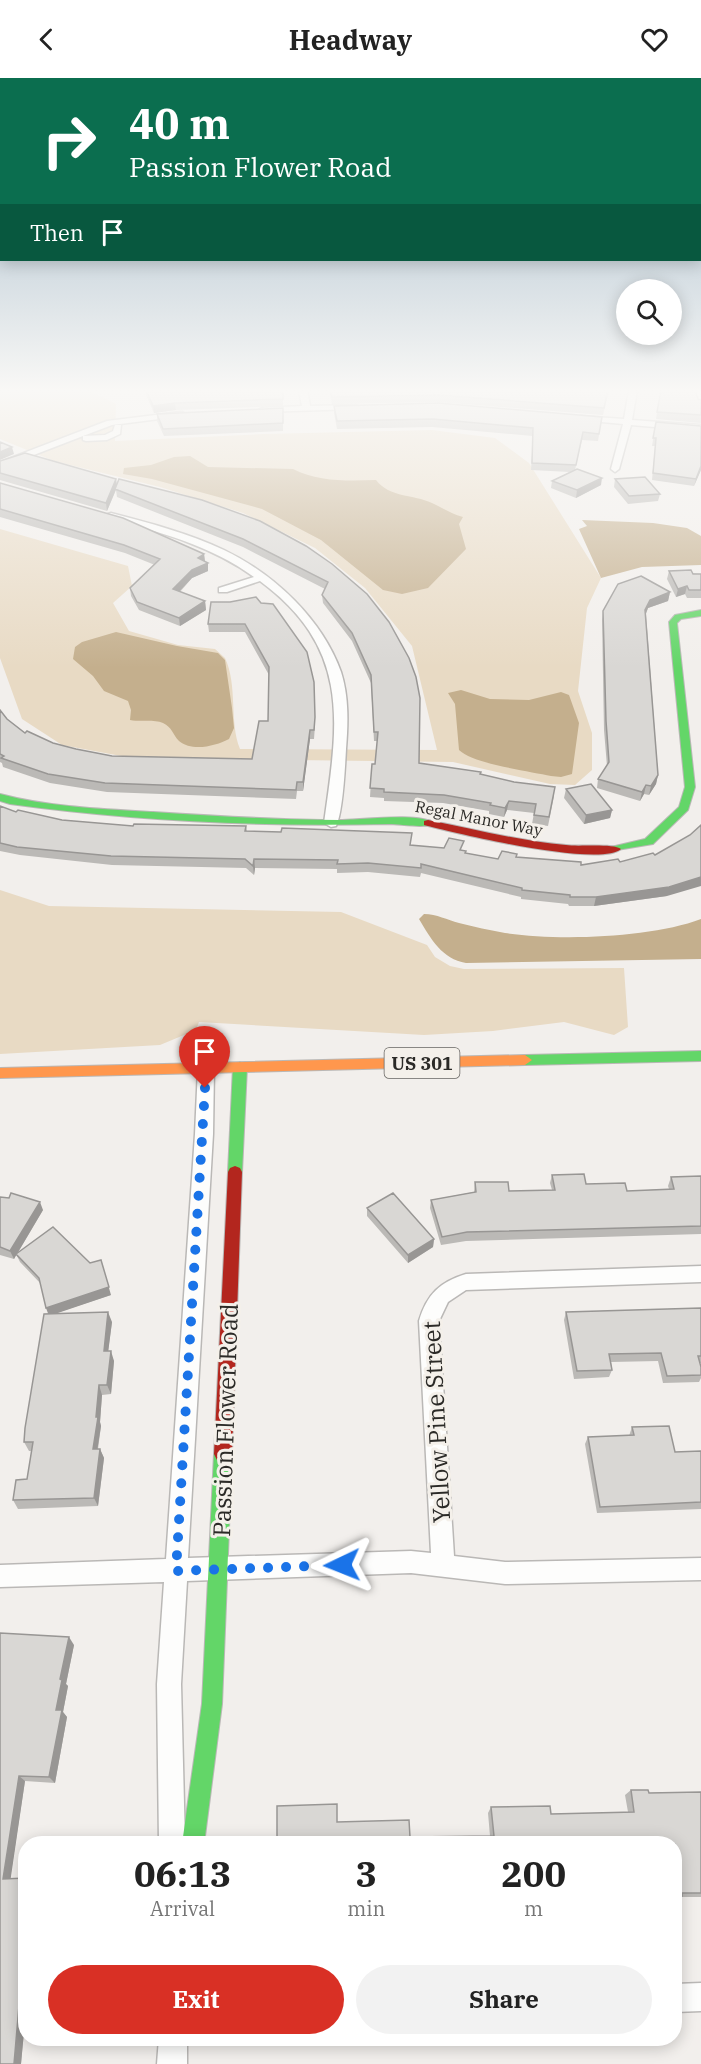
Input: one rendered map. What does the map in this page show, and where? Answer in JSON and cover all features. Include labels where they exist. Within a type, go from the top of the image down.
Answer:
[{"type":"street","points":[[98,513],[200,543],[231,558],[281,593],[306,619],[321,641],[333,667],[341,700],[332,823]]},
{"type":"street","points":[[223,590],[260,578]]},
{"type":"street","name":"Regal Manor Way","points":[[0,797],[9,801],[75,810],[332,823],[414,821],[486,834],[526,845],[560,849],[593,851],[626,848],[650,842],[684,808],[690,787],[695,781],[673,622],[678,616],[701,613]]},
{"type":"street","name":"US 301","points":[[0,1073],[701,1056]]},
{"type":"street","name":"Passion Flower Road","points":[[194,1836],[212,1704],[240,1067]]},
{"type":"street","name":"Passion Flower Road","points":[[172,1836],[169,1684],[204,1134],[206,1068]]},
{"type":"street","name":"Yellow Pine Street","points":[[443,1565],[429,1320],[437,1298],[455,1285],[466,1282],[701,1274]]},
{"type":"street","points":[[0,1576],[411,1562],[505,1573],[701,1569]]},
{"type":"street","points":[[682,1998],[701,1997]]},
{"type":"street","points":[[172,2064],[173,2046]]},
{"type":"shaded area","points":[[142,483],[541,483],[601,578],[587,608],[578,691],[592,733],[592,770],[575,785],[550,784],[453,762],[132,758],[62,745],[22,719],[0,658],[0,529],[128,566],[132,586],[113,603],[129,631],[178,645],[215,649],[225,658],[231,680],[235,727],[240,749],[437,750],[412,646],[365,588],[315,548],[243,513]]},
{"type":"shaded area","points":[[165,483],[379,483],[395,493],[425,500],[463,517],[459,524],[466,549],[428,588],[402,594],[383,590],[321,540],[262,509]]},
{"type":"shaded area","points":[[582,520],[653,523],[687,528],[701,536],[701,565],[642,567],[601,578],[579,529],[587,526]]},
{"type":"shaded area","points":[[116,632],[218,653],[225,660],[232,708],[234,728],[229,739],[211,746],[190,746],[179,741],[163,723],[130,720],[131,710],[128,701],[104,691],[93,676],[73,659],[75,647],[82,642]]},
{"type":"shaded area","points":[[461,690],[490,699],[529,700],[561,692],[569,695],[579,723],[572,774],[561,777],[551,776],[502,766],[476,759],[459,750],[455,704],[448,693]]},
{"type":"shaded area","points":[[0,890],[49,906],[341,912],[427,945],[435,957],[450,966],[464,969],[624,968],[628,1027],[614,1035],[564,1022],[493,1031],[424,1035],[199,1022],[196,1030],[160,1045],[0,1054]]},
{"type":"shaded area","points":[[424,914],[505,933],[551,937],[631,934],[701,919],[701,959],[466,963],[450,957],[438,947],[419,919]]},
{"type":"building","points":[[0,483],[123,518],[204,554],[198,558],[208,563],[192,570],[173,589],[205,601],[179,618],[137,602],[130,588],[160,559],[124,545],[0,509]]},
{"type":"building","points":[[34,483],[114,483],[106,503]]},
{"type":"building","points":[[118,483],[134,483],[202,500],[260,521],[306,546],[332,564],[367,594],[389,622],[409,658],[420,698],[419,763],[481,772],[480,774],[514,782],[555,787],[549,817],[534,815],[536,804],[509,801],[505,808],[490,805],[491,803],[444,795],[384,792],[384,789],[370,788],[378,732],[374,732],[371,675],[352,633],[322,595],[328,582],[243,539],[115,489]]},
{"type":"building","points":[[557,483],[592,483],[577,490]]},
{"type":"building","points":[[618,483],[650,483],[660,494],[629,496]]},
{"type":"building","points":[[691,570],[693,574],[701,574],[701,590],[689,590],[687,586],[678,589],[669,571]]},
{"type":"building","points":[[641,576],[670,592],[650,600],[645,610],[658,775],[651,786],[646,785],[642,792],[598,779],[609,762],[603,611],[618,584]]},
{"type":"building","points":[[256,597],[261,603],[273,604],[307,652],[314,682],[314,730],[310,730],[303,782],[297,782],[296,790],[105,783],[48,774],[1,758],[4,756],[0,754],[0,710],[7,719],[25,733],[27,731],[53,743],[112,756],[252,759],[259,721],[268,721],[269,667],[245,624],[208,624],[211,602],[230,602]]},
{"type":"building","points":[[591,784],[612,810],[586,815],[566,789]]},
{"type":"building","points":[[0,806],[16,812],[18,810],[62,820],[133,826],[134,824],[246,826],[245,831],[281,832],[282,828],[412,833],[410,845],[444,848],[449,838],[464,841],[460,850],[466,851],[465,853],[498,859],[502,851],[517,854],[516,857],[581,862],[581,865],[618,859],[620,862],[653,853],[655,855],[690,835],[701,825],[701,877],[669,887],[596,897],[570,897],[570,895],[522,890],[522,888],[421,864],[421,868],[368,863],[337,864],[338,860],[254,859],[253,866],[245,859],[111,856],[17,847],[0,843]]},
{"type":"building","points":[[584,1174],[586,1184],[625,1183],[627,1191],[674,1189],[671,1177],[701,1176],[701,1226],[467,1232],[442,1237],[431,1200],[476,1192],[475,1182],[508,1182],[509,1191],[555,1190],[552,1175]]},
{"type":"building","points":[[11,1193],[40,1202],[10,1251],[0,1247],[0,1197],[9,1198]]},
{"type":"building","points":[[393,1193],[434,1239],[408,1255],[367,1208]]},
{"type":"building","points":[[53,1227],[90,1263],[101,1260],[109,1287],[46,1308],[39,1278],[16,1254]]},
{"type":"building","points":[[701,1308],[701,1356],[698,1356],[701,1375],[667,1376],[661,1353],[609,1354],[612,1370],[577,1371],[566,1312]]},
{"type":"building","points":[[108,1312],[104,1351],[111,1351],[107,1385],[99,1385],[96,1417],[98,1417],[93,1449],[100,1449],[94,1498],[13,1500],[16,1480],[27,1479],[33,1442],[24,1442],[25,1428],[44,1314]]},
{"type":"building","points":[[669,1426],[675,1452],[701,1451],[701,1502],[600,1507],[588,1437],[634,1435],[632,1427]]},
{"type":"building","points":[[0,1633],[69,1637],[56,1710],[62,1710],[49,1777],[19,1776],[3,1879],[18,1878],[18,2017],[14,2064],[0,2064]]},
{"type":"building","points":[[631,1790],[648,1790],[649,1793],[701,1792],[701,1893],[682,1893],[682,1836],[494,1836],[491,1807],[550,1806],[551,1814],[634,1812]]},
{"type":"building","points":[[337,1804],[337,1822],[409,1820],[410,1836],[277,1836],[277,1806]]},
{"type":"traffic: fast","points":[[615,849],[649,842],[684,808],[690,787],[673,622],[678,617],[701,613]]},
{"type":"traffic: fast","points":[[0,797],[10,801],[89,811],[169,816],[328,823],[403,821],[428,823]]},
{"type":"traffic: fast","points":[[525,1060],[701,1056]]},
{"type":"traffic: fast","points":[[235,1172],[240,1067]]},
{"type":"traffic: fast","points":[[194,1836],[212,1704],[223,1454]]},
{"type":"traffic: slow","points":[[0,1073],[525,1060]]},
{"type":"traffic: jam","points":[[428,823],[544,847],[615,849]]},
{"type":"traffic: jam","points":[[223,1454],[235,1172]]},
{"type":"route","points":[[205,1088],[176,1571],[342,1565]]}]
